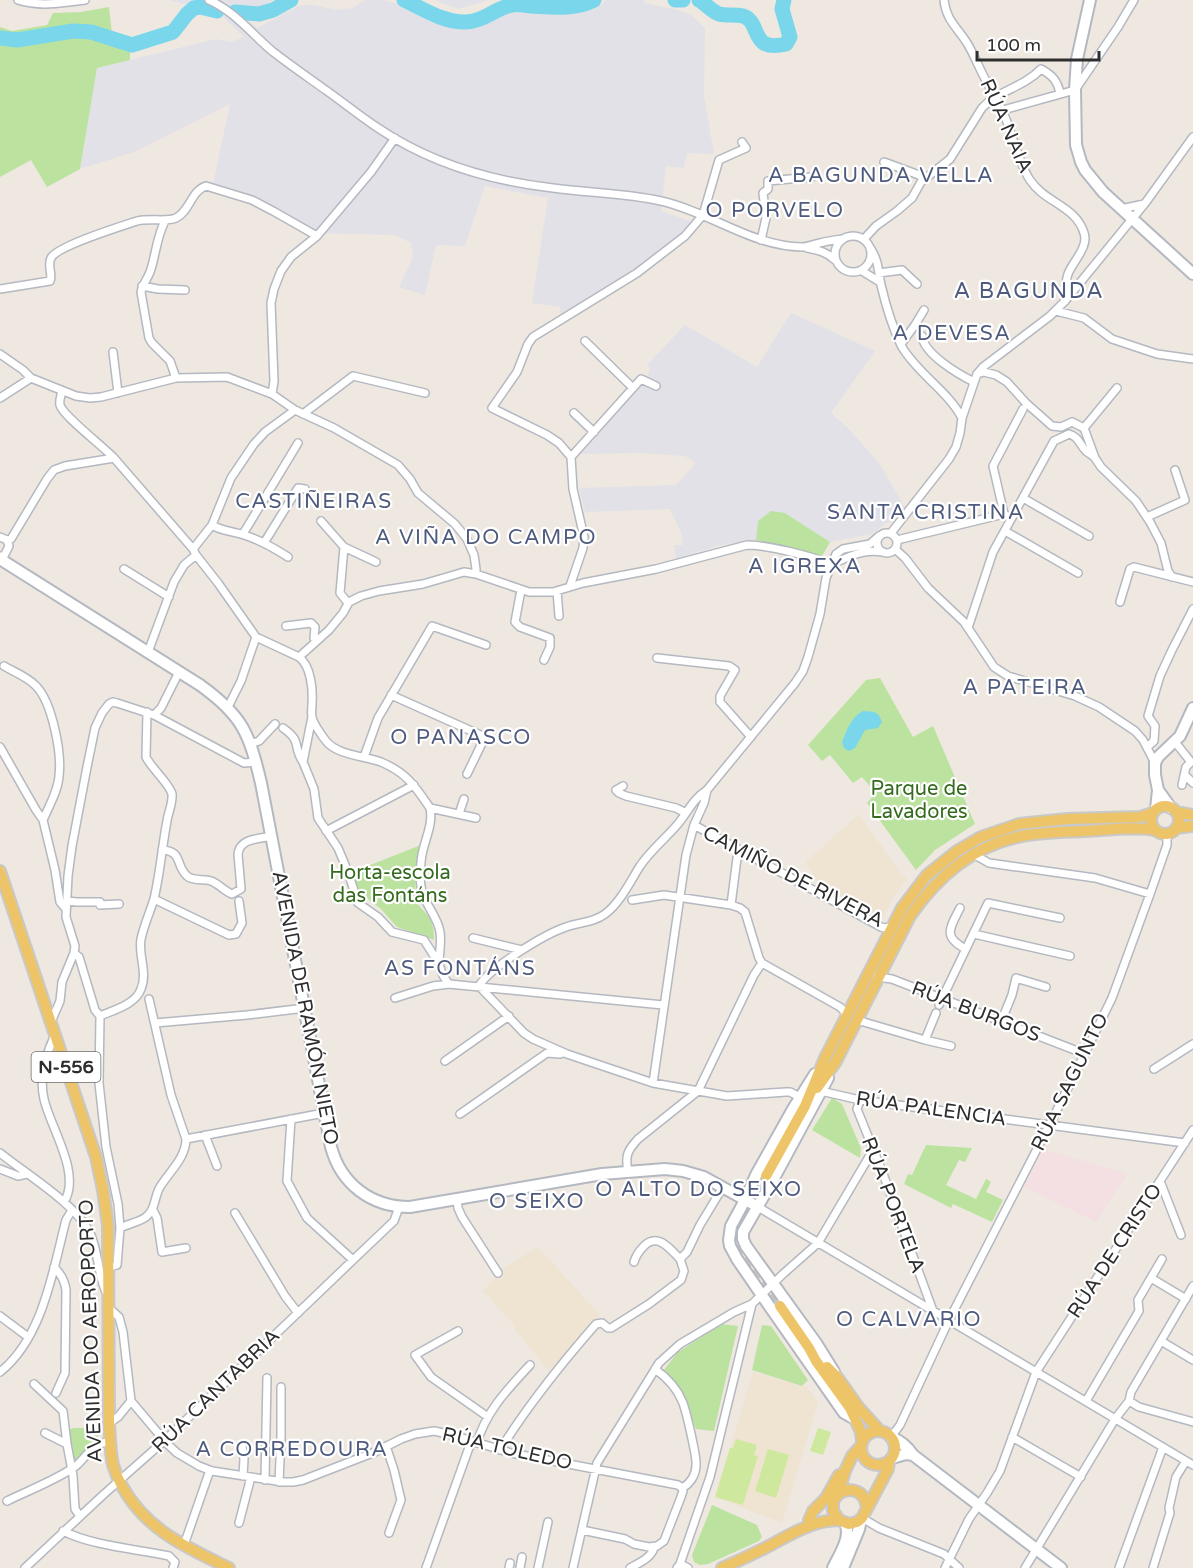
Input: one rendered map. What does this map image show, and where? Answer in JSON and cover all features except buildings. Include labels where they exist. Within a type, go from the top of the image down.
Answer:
[{"type":"main road","points":[[1090,0],[1078,52],[1075,90],[1076,145],[1080,162],[1096,185],[1193,274]]},
{"type":"main road","name":"AVENIDA DE RAMÓN NIETO","points":[[3,559],[215,696],[228,707],[243,728],[256,762],[272,836],[334,1160],[341,1172],[359,1191],[378,1202],[410,1207],[602,1174],[665,1168],[704,1177],[758,1207]]},
{"type":"main road","points":[[1155,830],[1151,822],[1158,790],[1155,763],[1184,729],[1193,708]]},
{"type":"main road","points":[[1158,790],[1178,820],[1172,831]]},
{"type":"main road","points":[[852,1019],[867,979],[902,908],[927,875],[957,851],[981,837],[1019,824],[1067,819],[1140,817],[1162,807],[1193,815]]},
{"type":"main road","points":[[853,1418],[844,1413],[730,1246],[731,1226],[756,1175],[829,1062],[852,1019],[879,977],[910,916],[937,882],[958,864],[973,854],[1022,836],[1113,830],[1155,830],[1163,834],[1193,826]]},
{"type":"main road","name":"AVENIDA DO AEROPORTO","points":[[0,871],[100,1174],[108,1226],[109,1424],[114,1467],[127,1495],[148,1520],[168,1536],[229,1568]]},
{"type":"main road","points":[[829,1062],[821,1092],[743,1232],[746,1246],[816,1343],[856,1404],[880,1431],[901,1441],[914,1455],[1061,1568]]},
{"type":"main road","points":[[766,1176],[802,1102]]},
{"type":"main road","points":[[780,1306],[850,1408],[861,1432],[863,1457],[870,1464],[880,1465],[906,1454],[914,1455]]},
{"type":"main road","points":[[809,1348],[837,1377]]},
{"type":"main road","points":[[833,1568],[848,1530],[833,1511],[845,1471],[864,1437],[872,1432],[880,1431]]},
{"type":"main road","points":[[806,1524],[830,1520],[853,1523],[863,1515],[888,1468],[894,1445],[891,1437]]},
{"type":"main road","points":[[806,1524],[813,1511],[826,1498],[839,1475],[845,1471]]},
{"type":"main road","points":[[722,1568],[753,1554],[806,1524],[843,1491],[855,1490],[864,1497],[863,1515],[860,1529],[843,1568]]},
{"type":"street","points":[[18,0],[50,4],[83,0]]},
{"type":"street","name":"RÚA NAIA","points":[[944,0],[946,12],[968,44],[1003,110],[1029,178],[1045,197],[1070,211],[1080,223],[1085,239],[1069,273],[1065,301]]},
{"type":"street","points":[[1003,110],[1075,90],[1134,0]]},
{"type":"street","points":[[213,1],[296,69],[379,128],[424,154],[463,169],[490,177],[549,188],[642,197],[680,206],[760,240],[822,251],[830,255],[844,270],[856,273],[862,271],[871,262],[872,249]]},
{"type":"street","points":[[864,239],[876,226],[912,198],[924,179],[950,159],[982,108],[995,96],[1014,89],[1041,69],[1055,79],[1060,94]]},
{"type":"street","points":[[894,537],[956,447],[962,418],[977,374],[1056,311],[1168,174],[1193,137]]},
{"type":"street","points":[[272,394],[274,381],[271,311],[274,289],[281,271],[286,262],[317,236],[375,168],[395,138]]},
{"type":"street","points":[[570,586],[583,548],[584,537],[573,489],[571,457],[559,443],[547,435],[492,408],[517,372],[533,337],[637,273],[685,236],[703,215],[719,160],[746,148],[742,142]]},
{"type":"street","points":[[884,162],[924,179]]},
{"type":"street","points":[[760,240],[766,218],[764,193],[768,189],[768,181],[812,177]]},
{"type":"street","points":[[0,289],[47,282],[51,279],[50,261],[57,252],[137,220],[173,219],[182,214],[201,187],[206,186],[252,200],[317,236]]},
{"type":"street","points":[[1121,209],[1144,204]]},
{"type":"street","points":[[165,220],[159,235],[151,271],[141,292],[149,338],[170,361],[176,378]]},
{"type":"street","points":[[805,247],[853,236],[864,239],[869,244],[877,260],[891,325],[901,344],[910,359],[957,408],[962,418]]},
{"type":"street","points":[[836,261],[836,249],[842,239]]},
{"type":"street","points":[[879,273],[902,270],[917,284]]},
{"type":"street","points":[[862,271],[880,282]]},
{"type":"street","points":[[142,286],[185,290]]},
{"type":"street","points":[[901,344],[924,310]]},
{"type":"street","points":[[1056,311],[1084,318],[1112,339],[1157,354],[1193,359]]},
{"type":"street","points":[[921,336],[925,347],[935,357],[974,382]]},
{"type":"street","points":[[585,341],[633,388]]},
{"type":"street","points":[[113,352],[118,393]]},
{"type":"street","points":[[0,354],[31,378],[76,396],[90,398],[118,393],[176,378],[228,377],[272,394],[295,410],[334,428],[398,465],[418,493],[455,524],[467,539],[474,555],[476,574]]},
{"type":"street","points":[[977,374],[984,372],[996,375],[1052,426],[1061,427],[1072,422],[1084,428],[1095,458],[1101,467],[1136,501],[1147,517],[1161,543],[1168,571],[1172,577]]},
{"type":"street","points":[[303,414],[353,376],[425,393]]},
{"type":"street","points":[[0,398],[31,378]]},
{"type":"street","points":[[571,457],[641,379],[656,386]]},
{"type":"street","points":[[1084,428],[1117,388]]},
{"type":"street","points":[[62,391],[59,402],[63,412],[114,458],[194,552],[256,637],[303,660],[312,687],[312,717],[303,762]]},
{"type":"street","points":[[1004,514],[993,466],[1023,409]]},
{"type":"street","points":[[148,652],[174,582],[212,525],[231,478],[265,432],[295,410]]},
{"type":"street","points":[[574,413],[594,432]]},
{"type":"street","points":[[968,627],[993,552],[1054,441],[1069,434],[1074,436],[1086,452],[1095,458]]},
{"type":"street","points":[[243,534],[298,443]]},
{"type":"street","points":[[4,539],[11,539],[54,470],[65,465],[114,458]]},
{"type":"street","points":[[1147,517],[1185,500],[1175,470]]},
{"type":"street","points":[[264,543],[298,488],[305,489]]},
{"type":"street","points":[[1023,498],[1089,536]]},
{"type":"street","points":[[479,986],[484,977],[560,929],[597,919],[607,913],[650,853],[686,813],[697,797],[707,790],[803,671],[814,636],[826,578],[836,555],[843,549],[870,544],[885,533],[894,537],[1004,514],[1011,518]]},
{"type":"street","points":[[321,521],[344,547],[376,562]]},
{"type":"street","points":[[212,525],[243,534],[288,557]]},
{"type":"street","points":[[1005,531],[1078,573]]},
{"type":"street","points":[[879,536],[877,545],[884,552]]},
{"type":"street","points":[[299,657],[329,630],[348,603],[361,596],[423,584],[464,572],[529,592],[557,591],[570,586],[656,569],[747,545],[793,553],[831,564],[853,554],[872,551],[890,552],[895,549],[897,543],[894,537]]},
{"type":"street","points":[[3,559],[9,546],[4,539]]},
{"type":"street","points":[[344,547],[340,592],[342,598],[348,603]]},
{"type":"street","points":[[895,549],[905,558],[928,588],[968,627],[994,667],[1002,673],[1075,696],[1099,707],[1135,731],[1155,763]]},
{"type":"street","points":[[1120,602],[1130,570],[1134,567],[1193,582]]},
{"type":"street","points":[[124,569],[169,597]]},
{"type":"street","points":[[521,590],[515,622],[520,627],[550,638],[550,647],[544,660]]},
{"type":"street","points":[[557,591],[559,616]]},
{"type":"street","points":[[1147,747],[1154,741],[1155,726],[1148,716],[1160,676],[1193,609]]},
{"type":"street","points":[[286,626],[311,623],[315,627],[314,639],[316,641]]},
{"type":"street","points":[[364,757],[378,718],[432,626],[486,645]]},
{"type":"street","points":[[228,707],[241,681],[256,637]]},
{"type":"street","points":[[657,658],[729,666],[735,670],[720,696],[720,702],[752,736]]},
{"type":"street","points":[[4,666],[34,683],[40,690],[54,725],[60,762],[59,777],[43,820]]},
{"type":"street","points":[[151,713],[161,708],[179,672]]},
{"type":"street","points":[[391,695],[485,737],[467,774]]},
{"type":"street","points":[[51,1023],[60,1001],[62,982],[75,946],[66,917],[72,846],[92,738],[102,713],[109,704],[113,702],[151,713],[244,764],[256,762]]},
{"type":"street","points":[[100,1016],[136,998],[142,988],[144,975],[142,937],[154,899],[172,795],[146,757],[151,713]]},
{"type":"street","points":[[312,717],[330,746],[383,763],[401,773],[410,780],[430,808],[430,823],[421,860],[420,885],[423,896],[437,921],[440,933],[438,963]]},
{"type":"street","points":[[250,744],[259,741],[275,724]]},
{"type":"street","points":[[283,728],[292,735],[297,743],[299,755],[314,789],[318,818],[338,848],[358,903],[378,917],[392,932],[424,940],[449,984]]},
{"type":"street","points":[[1175,742],[1192,762],[1186,767],[1182,785]]},
{"type":"street","points":[[0,747],[2,755],[43,820],[56,870],[60,902],[66,909]]},
{"type":"street","points":[[1185,775],[1193,783]]},
{"type":"street","points":[[326,831],[414,785]]},
{"type":"street","points":[[623,786],[616,789],[619,794],[676,808],[686,813]]},
{"type":"street","points":[[653,1083],[686,855],[707,790]]},
{"type":"street","points":[[459,814],[464,799]]},
{"type":"street","points":[[430,808],[476,818]]},
{"type":"street","name":"CAMIÑO DE RIVERA","points":[[694,825],[881,927],[892,926]]},
{"type":"street","name":"RÚA SAGUNTO","points":[[891,1437],[900,1425],[949,1320],[1049,1126],[1115,990],[1172,831]]},
{"type":"street","name":"AVENIDA DE RAMÓN NIETO","points":[[162,850],[171,850],[177,855],[182,870],[189,878],[209,880],[232,894],[241,889],[238,849],[247,841],[272,836]]},
{"type":"street","points":[[973,854],[989,862],[1095,878],[1150,894]]},
{"type":"street","points":[[731,905],[737,858]]},
{"type":"street","points":[[632,900],[664,895],[740,908],[745,912],[762,963],[840,1007],[852,1019],[951,1046]]},
{"type":"street","points":[[154,899],[229,935],[236,934],[242,923],[239,901]]},
{"type":"street","points":[[67,901],[100,902],[100,905],[119,904]]},
{"type":"street","points":[[941,1002],[988,903],[1060,918]]},
{"type":"street","points":[[960,908],[951,927],[951,939],[966,949]]},
{"type":"street","points":[[974,934],[1070,956]]},
{"type":"street","points":[[473,939],[522,951]]},
{"type":"street","points":[[74,953],[79,957],[95,1010],[100,1016],[99,1083],[106,1147],[118,1204],[120,1228],[117,1265],[109,1268]]},
{"type":"street","points":[[628,1172],[627,1153],[638,1139],[698,1091],[762,963]]},
{"type":"street","name":"RÚA BURGOS","points":[[867,979],[871,977],[892,979],[941,1002],[1085,1054]]},
{"type":"street","points":[[1001,1022],[1016,978],[1046,987]]},
{"type":"street","points":[[395,999],[434,986],[449,984],[663,1005]]},
{"type":"street","points":[[479,986],[524,1033],[564,1053],[653,1083],[727,1096],[790,1092],[802,1102]]},
{"type":"street","points":[[120,1228],[142,1219],[153,1210],[159,1189],[186,1146],[186,1139],[171,1095],[149,999]]},
{"type":"street","points":[[155,1023],[304,1008]]},
{"type":"street","points":[[925,1040],[936,1013]]},
{"type":"street","points":[[445,1061],[509,1016]]},
{"type":"street","points":[[55,1035],[48,1052],[42,1085],[44,1098],[66,1157],[69,1184],[67,1198],[64,1202]]},
{"type":"street","points":[[1154,1069],[1193,1044]]},
{"type":"street","points":[[460,1114],[547,1053],[564,1053]]},
{"type":"street","name":"RÚA PALENCIA","points":[[821,1092],[860,1100],[1185,1143]]},
{"type":"street","name":"RÚA PORTELA","points":[[860,1100],[857,1109],[933,1311]]},
{"type":"street","points":[[186,1139],[324,1113]]},
{"type":"street","points":[[291,1119],[287,1181],[307,1218],[353,1260]]},
{"type":"street","name":"RÚA DE CRISTO","points":[[945,1568],[969,1519],[1000,1471],[1036,1372],[1193,1130]]},
{"type":"street","points":[[205,1135],[217,1166]]},
{"type":"street","name":"RÚA TOLEDO","points":[[131,1401],[164,1441],[187,1460],[212,1471],[265,1480],[293,1482],[303,1480],[415,1434],[434,1431],[500,1450],[596,1468],[602,1454],[663,1359],[680,1344],[752,1304],[818,1243],[873,1150]]},
{"type":"street","points":[[0,1153],[64,1202],[87,1227],[92,1236],[101,1282],[108,1294]]},
{"type":"street","points":[[0,1169],[18,1176],[27,1174]]},
{"type":"street","points":[[1160,1181],[1181,1235]]},
{"type":"street","points":[[680,1259],[687,1252],[723,1187]]},
{"type":"street","points":[[457,1199],[462,1217],[498,1274]]},
{"type":"street","name":"RÚA CANTABRIA","points":[[25,1568],[164,1441],[394,1221],[399,1207]]},
{"type":"street","name":"AVENIDA DE RAMÓN NIETO","points":[[758,1207],[1189,1463]]},
{"type":"street","points":[[0,1372],[12,1362],[34,1328],[45,1300],[66,1220],[72,1210]]},
{"type":"street","points":[[153,1210],[157,1218],[162,1252],[186,1248]]},
{"type":"street","points":[[235,1213],[285,1296],[298,1313]]},
{"type":"street","points":[[500,1450],[533,1400],[562,1362],[596,1324],[602,1323],[611,1328],[681,1280],[684,1271],[680,1259],[658,1240],[653,1239],[637,1253],[634,1262]]},
{"type":"street","points":[[1086,1401],[1139,1311],[1138,1300],[1162,1259]]},
{"type":"street","points":[[54,1267],[65,1282],[66,1290],[65,1372],[56,1393]]},
{"type":"street","points":[[1151,1278],[1185,1299]]},
{"type":"street","points":[[1025,1568],[1115,1419],[1129,1401],[1131,1392],[1193,1286]]},
{"type":"street","points":[[688,1568],[678,1566],[710,1477],[752,1304]]},
{"type":"street","points":[[108,1307],[119,1317],[123,1332],[131,1401],[109,1424]]},
{"type":"street","points":[[0,1316],[28,1337]]},
{"type":"street","points":[[458,1331],[415,1355],[431,1377],[488,1417]]},
{"type":"street","points":[[1161,1341],[1193,1360]]},
{"type":"street","points":[[426,1568],[474,1443],[497,1401],[530,1365]]},
{"type":"street","points":[[630,1568],[646,1559],[654,1548],[664,1541],[681,1497],[682,1488],[691,1481],[697,1464],[683,1402],[674,1386],[655,1369]]},
{"type":"street","points":[[265,1480],[267,1378]]},
{"type":"street","points":[[34,1384],[63,1411],[72,1468],[75,1509],[80,1516]]},
{"type":"street","points":[[279,1482],[281,1387]]},
{"type":"street","points":[[1129,1401],[1139,1407],[1193,1422]]},
{"type":"street","points":[[45,1433],[67,1444]]},
{"type":"street","points":[[1012,1437],[1081,1477]]},
{"type":"street","points":[[7,1501],[72,1468],[98,1443],[110,1442]]},
{"type":"street","points":[[238,1523],[247,1477],[242,1446]]},
{"type":"street","points":[[386,1446],[401,1500],[388,1533]]},
{"type":"street","points":[[1119,1568],[1163,1447]]},
{"type":"street","points":[[1153,1568],[1170,1513],[1169,1508],[1176,1477],[1189,1463]]},
{"type":"street","points":[[573,1568],[596,1468],[678,1485],[682,1488]]},
{"type":"street","points":[[184,1545],[208,1473],[212,1471]]},
{"type":"street","points":[[863,1515],[872,1525],[944,1554],[959,1568]]},
{"type":"street","points":[[538,1568],[548,1522]]},
{"type":"street","points":[[582,1530],[654,1548]]},
{"type":"street","points":[[63,1532],[118,1547],[169,1556],[175,1562],[173,1568]]},
{"type":"street","points":[[520,1568],[522,1557]]},
{"type":"shaded area","points":[[169,0],[274,0],[256,10],[234,6],[257,28],[301,5],[337,10],[353,8],[365,0],[382,0],[403,5],[429,19],[455,27],[476,27],[506,13],[559,15],[592,10],[606,0],[644,0],[644,3],[691,15],[705,28],[704,96],[714,154],[687,153],[684,168],[666,166],[661,211],[693,222],[682,236],[643,266],[561,317],[560,307],[532,303],[548,198],[485,186],[465,246],[436,245],[425,295],[399,287],[413,257],[411,243],[395,235],[313,233],[253,198],[213,184],[230,104],[134,152],[80,169],[97,68],[216,39],[231,42],[244,37],[208,6],[194,7]]},
{"type":"shaded area","points":[[434,0],[489,0],[459,9]]},
{"type":"shaded area","points":[[791,313],[875,351],[831,413],[849,429],[879,463],[906,509],[872,534],[830,542],[785,513],[758,521],[756,540],[720,545],[676,559],[674,545],[683,545],[681,533],[670,509],[585,512],[579,488],[676,485],[696,463],[685,456],[641,453],[581,454],[646,380],[650,368],[647,365],[685,325],[757,367]]},
{"type":"shaded area","points":[[859,814],[901,874],[907,879],[881,920],[820,885],[806,862]]},
{"type":"shaded area","points":[[1043,1149],[1127,1174],[1096,1222],[1024,1187]]},
{"type":"shaded area","points":[[538,1247],[600,1315],[549,1371],[513,1327],[515,1326],[483,1291],[495,1278],[500,1280],[505,1272],[501,1270]]},
{"type":"shaded area","points":[[753,1372],[807,1387],[818,1402],[782,1523],[715,1497]]},
{"type":"green space","points":[[109,7],[112,34],[130,37],[130,60],[97,68],[80,169],[47,187],[31,160],[0,177],[0,27],[12,31],[47,25],[53,13],[81,12]]},
{"type":"green space","points":[[771,511],[785,513],[830,542],[822,556],[756,540],[758,521]]},
{"type":"green space","name":"Parque de Lavadores","points":[[880,678],[913,737],[933,726],[975,824],[935,850],[916,870],[867,803],[876,793],[862,777],[853,783],[830,755],[822,761],[808,745],[866,680]]},
{"type":"green space","name":"Horta-escola das Fontáns","points":[[421,845],[416,874],[416,897],[418,904],[432,923],[434,940],[397,927],[381,909],[368,899],[361,901],[350,873]]},
{"type":"green space","points":[[832,1098],[842,1104],[861,1148],[860,1158],[812,1130]]},
{"type":"green space","points":[[926,1145],[972,1148],[965,1162],[959,1160],[946,1185],[976,1199],[986,1179],[991,1182],[986,1192],[1003,1200],[992,1222],[953,1204],[951,1208],[904,1184],[908,1174],[912,1175]]},
{"type":"green space","points":[[721,1324],[738,1326],[714,1431],[696,1429],[680,1391],[664,1370],[677,1353]]},
{"type":"green space","points":[[762,1325],[771,1326],[808,1380],[802,1386],[752,1370]]},
{"type":"green space","points":[[98,1428],[98,1440],[75,1462],[68,1430]]},
{"type":"green space","points":[[818,1428],[831,1432],[823,1455],[810,1451]]},
{"type":"green space","points":[[736,1439],[757,1445],[754,1455],[758,1456],[743,1505],[715,1497],[730,1448],[733,1448]]},
{"type":"green space","points":[[768,1449],[789,1455],[776,1498],[755,1491]]},
{"type":"green space","points":[[712,1505],[757,1525],[762,1537],[759,1541],[708,1564],[700,1565],[694,1562],[692,1555]]},
{"type":"water","points":[[863,711],[876,713],[882,722],[878,728],[865,730],[855,748],[849,751],[844,748],[842,742],[852,720]]},
{"type":"waterway","points":[[235,12],[259,14],[273,10],[291,0]]},
{"type":"waterway","points":[[404,0],[441,17],[465,22],[478,20],[512,5],[563,7],[594,0]]},
{"type":"waterway","points":[[675,0],[683,0]]},
{"type":"waterway","points":[[699,0],[719,14],[740,15],[749,19],[761,41],[774,46],[786,44],[790,37],[782,9],[784,0]]},
{"type":"waterway","points":[[0,38],[17,40],[73,31],[91,32],[132,45],[173,32],[194,8],[217,11]]},
{"type":"tunnel","points":[[766,1176],[742,1220],[738,1243],[743,1254],[780,1306]]},
{"type":"district","name":"A BAGUNDA VELLA","points":[[881,175]]},
{"type":"district","name":"O PORVELO","points":[[775,210]]},
{"type":"district","name":"A BAGUNDA","points":[[1029,291]]},
{"type":"district","name":"A DEVESA","points":[[952,333]]},
{"type":"district","name":"CASTIÑEIRAS","points":[[314,501]]},
{"type":"district","name":"SANTA CRISTINA","points":[[926,512]]},
{"type":"district","name":"A VIÑA DO CAMPO","points":[[486,537]]},
{"type":"district","name":"A IGREXA","points":[[805,566]]},
{"type":"district","name":"A PATEIRA","points":[[1025,687]]},
{"type":"district","name":"O PANASCO","points":[[461,737]]},
{"type":"district","name":"AS FONTÁNS","points":[[460,968]]},
{"type":"district","name":"O ALTO DO SEIXO","points":[[699,1189]]},
{"type":"district","name":"O SEIXO","points":[[537,1201]]},
{"type":"district","name":"O CALVARIO","points":[[909,1319]]},
{"type":"district","name":"A CORREDOURA","points":[[292,1449]]}]
